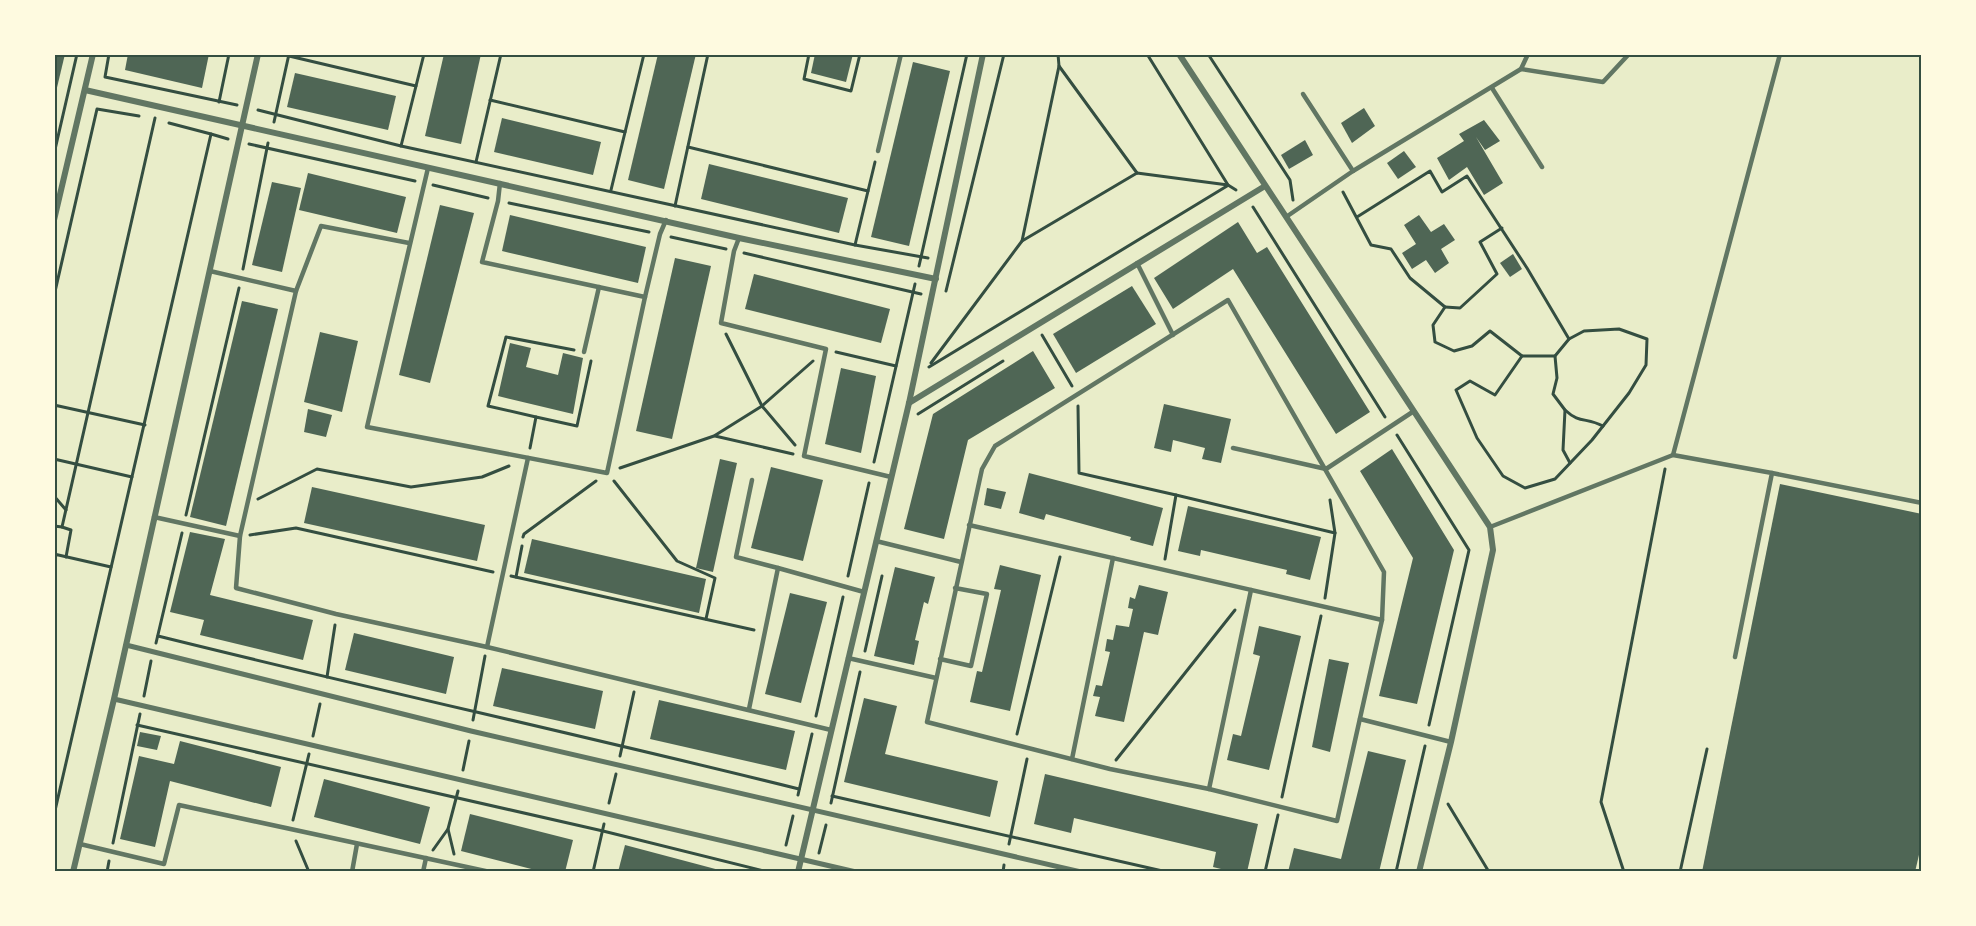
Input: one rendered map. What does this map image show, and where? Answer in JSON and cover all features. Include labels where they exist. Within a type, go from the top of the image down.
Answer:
[{"type":"street","points":[[54,220],[93,54]]},
{"type":"street","points":[[73,872],[114,699],[258,54]]},
{"type":"street","points":[[798,872],[909,403],[983,54]]},
{"type":"street","points":[[1179,54],[1490,526],[1493,550],[1451,742],[1419,872]]},
{"type":"street","points":[[85,90],[936,279]]},
{"type":"street","points":[[909,403],[1265,186]]},
{"type":"street","points":[[126,645],[471,731],[1082,872]]},
{"type":"street","points":[[114,699],[856,872]]},
{"type":"lane","points":[[878,151],[901,54]]},
{"type":"lane","points":[[1286,217],[1353,171],[1521,69],[1528,54]]},
{"type":"lane","points":[[1521,69],[1603,82],[1629,54]]},
{"type":"lane","points":[[1673,455],[1780,54]]},
{"type":"lane","points":[[1492,88],[1542,168]]},
{"type":"lane","points":[[1303,94],[1353,171]]},
{"type":"lane","points":[[428,168],[367,427],[607,472],[645,297],[660,234],[666,220]]},
{"type":"lane","points":[[500,183],[498,201],[482,262],[645,297]]},
{"type":"lane","points":[[409,243],[321,226],[296,291],[240,536],[236,588],[336,614],[487,647],[831,730]]},
{"type":"lane","points":[[739,237],[734,251],[721,323],[826,349],[804,456],[891,477]]},
{"type":"lane","points":[[1137,263],[1173,335]]},
{"type":"lane","points":[[210,271],[296,291]]},
{"type":"lane","points":[[584,352],[599,287]]},
{"type":"lane","points":[[1228,300],[1384,572],[1382,620],[1337,821],[1209,789],[1110,769],[927,722],[982,469],[995,447],[1077,395],[1228,300]]},
{"type":"lane","points":[[1233,448],[1326,469],[1414,411]]},
{"type":"lane","points":[[1490,526],[1673,455],[1922,503]]},
{"type":"lane","points":[[487,647],[528,458]]},
{"type":"lane","points":[[1735,657],[1772,473]]},
{"type":"lane","points":[[752,480],[736,557],[864,592]]},
{"type":"lane","points":[[154,517],[240,536]]},
{"type":"lane","points":[[969,525],[1382,620]]},
{"type":"lane","points":[[876,541],[961,562]]},
{"type":"lane","points":[[1072,759],[1113,558]]},
{"type":"lane","points":[[749,709],[778,568]]},
{"type":"lane","points":[[940,659],[971,666],[987,594],[956,588]]},
{"type":"lane","points":[[1209,789],[1251,590]]},
{"type":"lane","points":[[848,658],[936,678]]},
{"type":"lane","points":[[1360,719],[1451,742]]},
{"type":"lane","points":[[163,872],[179,805],[490,872]]},
{"type":"lane","points":[[80,844],[164,864]]},
{"type":"lane","points":[[352,872],[357,844]]},
{"type":"lane","points":[[423,872],[426,858]]},
{"type":"path","points":[[54,154],[77,54]]},
{"type":"path","points":[[109,54],[105,77],[247,107],[401,146],[611,190],[675,206],[953,262]]},
{"type":"path","points":[[54,815],[229,54]]},
{"type":"path","points":[[401,146],[424,54]]},
{"type":"path","points":[[476,162],[501,54]]},
{"type":"path","points":[[611,190],[644,54]]},
{"type":"path","points":[[675,206],[708,54]]},
{"type":"path","points":[[809,54],[804,80],[851,90],[860,54]]},
{"type":"path","points":[[166,122],[267,149],[424,182],[498,201],[660,234],[944,299],[1004,54]]},
{"type":"path","points":[[1022,241],[1059,66],[1058,54]]},
{"type":"path","points":[[1147,54],[1228,185]]},
{"type":"path","points":[[1208,54],[1290,180],[1295,211]]},
{"type":"path","points":[[106,872],[153,652],[242,277],[267,149],[289,55],[416,86]]},
{"type":"path","points":[[1059,66],[1137,173]]},
{"type":"path","points":[[490,100],[625,132]]},
{"type":"path","points":[[62,527],[154,118],[159,106]]},
{"type":"path","points":[[54,296],[97,109],[143,116]]},
{"type":"path","points":[[688,147],[868,191]]},
{"type":"path","points":[[855,244],[878,151]]},
{"type":"path","points":[[1357,217],[1430,171],[1442,192],[1467,177],[1502,228],[1569,339]]},
{"type":"path","points":[[929,367],[1022,241],[1137,173],[1228,185],[1247,196],[1469,550],[1396,872]]},
{"type":"path","points":[[1338,182],[1371,245],[1391,249],[1410,278],[1445,307],[1460,308],[1497,274],[1480,242],[1502,228]]},
{"type":"path","points":[[929,367],[1228,185]]},
{"type":"path","points":[[720,248],[720,258]]},
{"type":"path","points":[[1445,307],[1433,325],[1435,342],[1454,351],[1472,346],[1490,331],[1522,356],[1554,356],[1569,339],[1584,331],[1619,328],[1647,339],[1646,365],[1629,393],[1603,426],[1555,479],[1525,488],[1503,476],[1477,438],[1456,390],[1470,381],[1495,395],[1522,356]]},
{"type":"path","points":[[721,323],[762,406],[804,456]]},
{"type":"path","points":[[1036,325],[1077,395],[1079,473],[1335,532]]},
{"type":"path","points":[[506,337],[584,352],[592,356],[577,426],[488,406],[506,337]]},
{"type":"path","points":[[516,577],[524,534],[607,472],[714,436],[762,406],[826,349],[896,366]]},
{"type":"path","points":[[918,414],[931,356]]},
{"type":"path","points":[[1554,356],[1557,378],[1553,393],[1565,410],[1576,420],[1592,421],[1603,426]]},
{"type":"path","points":[[54,405],[145,425]]},
{"type":"path","points":[[1565,410],[1563,450],[1570,463]]},
{"type":"path","points":[[247,505],[317,469],[411,488],[482,477],[528,458],[536,417]]},
{"type":"path","points":[[714,436],[804,456]]},
{"type":"path","points":[[54,459],[132,477]]},
{"type":"path","points":[[1624,872],[1601,802],[1665,468],[1654,472]]},
{"type":"path","points":[[1265,872],[1323,606],[1335,532],[1326,469]]},
{"type":"path","points":[[607,472],[678,561],[715,578],[706,620]]},
{"type":"path","points":[[1163,570],[1176,495]]},
{"type":"path","points":[[54,496],[66,510]]},
{"type":"path","points":[[54,526],[71,530],[66,557]]},
{"type":"path","points":[[1014,745],[1062,547]]},
{"type":"path","points":[[54,563],[55,555],[111,567]]},
{"type":"path","points":[[817,863],[884,566]]},
{"type":"path","points":[[1110,769],[1237,608]]},
{"type":"path","points":[[309,872],[291,829],[327,678],[336,614]]},
{"type":"path","points":[[158,636],[475,713],[623,745],[799,789]]},
{"type":"path","points":[[426,858],[448,829],[461,779],[487,647]]},
{"type":"path","points":[[593,872],[636,683]]},
{"type":"path","points":[[137,725],[603,831],[768,872]]},
{"type":"path","points":[[1003,872],[1029,748]]},
{"type":"path","points":[[1680,872],[1707,749]]},
{"type":"path","points":[[832,796],[1167,872]]},
{"type":"path","points":[[1445,800],[1489,872]]},
{"type":"path","points":[[448,829],[456,865]]},
{"type":"building","points":[[54,54],[65,54],[55,96],[54,96]]},
{"type":"building","points":[[128,54],[209,54],[202,88],[125,70]]},
{"type":"building","points":[[444,54],[481,54],[461,144],[425,136]]},
{"type":"building","points":[[658,54],[696,54],[664,189],[628,180]]},
{"type":"building","points":[[815,54],[853,54],[846,82],[811,73]]},
{"type":"building","points":[[913,62],[950,71],[909,246],[871,237]]},
{"type":"building","points":[[295,73],[396,96],[388,130],[287,107]]},
{"type":"building","points":[[1364,108],[1375,126],[1352,143],[1341,123]]},
{"type":"building","points":[[502,118],[601,142],[593,175],[494,152]]},
{"type":"building","points":[[1484,120],[1500,141],[1485,150],[1476,137],[1503,183],[1484,195],[1467,167],[1449,180],[1437,158],[1464,141],[1459,134]]},
{"type":"building","points":[[1305,140],[1313,155],[1289,169],[1281,155]]},
{"type":"building","points":[[1404,151],[1416,167],[1398,179],[1387,163]]},
{"type":"building","points":[[709,164],[848,198],[839,233],[701,199]]},
{"type":"building","points":[[308,173],[406,197],[397,233],[299,210]]},
{"type":"building","points":[[272,182],[301,188],[282,272],[252,265]]},
{"type":"building","points":[[440,205],[474,213],[430,383],[399,375]]},
{"type":"building","points":[[510,215],[646,247],[638,283],[502,251]]},
{"type":"building","points":[[1419,215],[1431,232],[1444,224],[1455,240],[1441,249],[1449,263],[1435,273],[1426,260],[1412,269],[1402,253],[1416,244],[1404,225]]},
{"type":"building","points":[[1238,222],[1257,253],[1267,247],[1370,412],[1336,434],[1233,269],[1173,309],[1154,278]]},
{"type":"building","points":[[1513,254],[1522,269],[1510,277],[1500,263]]},
{"type":"building","points":[[675,258],[711,266],[672,439],[636,431]]},
{"type":"building","points":[[754,274],[890,309],[881,343],[745,309]]},
{"type":"building","points":[[1132,286],[1156,324],[1076,373],[1053,334]]},
{"type":"building","points":[[242,301],[278,309],[226,526],[190,517]]},
{"type":"building","points":[[320,332],[358,341],[342,412],[304,402]]},
{"type":"building","points":[[510,343],[531,348],[526,367],[558,375],[563,353],[583,358],[573,414],[498,396]]},
{"type":"building","points":[[1033,351],[1055,388],[968,440],[944,539],[904,529],[933,414]]},
{"type":"building","points":[[841,368],[876,376],[861,453],[825,444]]},
{"type":"building","points":[[1164,404],[1231,419],[1221,463],[1202,459],[1205,448],[1173,440],[1171,452],[1154,448]]},
{"type":"building","points":[[308,409],[332,415],[326,437],[304,432]]},
{"type":"building","points":[[1392,449],[1454,550],[1417,704],[1379,696],[1413,558],[1360,471]]},
{"type":"building","points":[[720,459],[737,463],[713,572],[696,568]]},
{"type":"building","points":[[771,467],[823,480],[803,561],[751,548]]},
{"type":"building","points":[[1029,473],[1163,508],[1153,546],[1130,540],[1131,537],[1046,514],[1044,520],[1019,513]]},
{"type":"building","points":[[1780,484],[1922,514],[1922,842],[1915,872],[1702,872]]},
{"type":"building","points":[[312,487],[485,525],[477,561],[304,523]]},
{"type":"building","points":[[987,488],[1006,492],[1001,509],[984,505]]},
{"type":"building","points":[[1188,506],[1321,537],[1310,580],[1286,574],[1287,570],[1201,550],[1200,556],[1178,551]]},
{"type":"building","points":[[190,532],[225,539],[210,595],[313,620],[303,660],[200,635],[204,620],[170,612]]},
{"type":"building","points":[[532,539],[706,579],[699,613],[524,573]]},
{"type":"building","points":[[1000,565],[1041,575],[1010,711],[970,702],[977,671],[982,672],[1001,590],[994,589]]},
{"type":"building","points":[[895,567],[935,577],[928,604],[924,602],[915,640],[919,641],[914,665],[874,656]]},
{"type":"building","points":[[1139,585],[1168,592],[1158,635],[1144,632],[1124,722],[1095,716],[1100,697],[1093,696],[1096,685],[1102,686],[1110,652],[1105,651],[1107,639],[1113,640],[1116,625],[1129,627],[1133,609],[1128,608],[1130,597],[1135,599]]},
{"type":"building","points":[[790,593],[827,602],[801,703],[765,694]]},
{"type":"building","points":[[1259,626],[1301,636],[1269,770],[1227,760],[1233,734],[1241,736],[1260,656],[1253,654]]},
{"type":"building","points":[[354,633],[454,657],[446,694],[345,670]]},
{"type":"building","points":[[1329,659],[1349,663],[1330,752],[1312,747]]},
{"type":"building","points":[[502,668],[603,691],[595,729],[493,706]]},
{"type":"building","points":[[864,698],[897,706],[885,754],[998,781],[990,817],[844,782]]},
{"type":"building","points":[[659,700],[795,731],[786,770],[650,739]]},
{"type":"building","points":[[140,732],[161,736],[157,750],[137,746]]},
{"type":"building","points":[[180,741],[281,767],[271,807],[170,781],[155,847],[120,839],[139,756],[174,764]]},
{"type":"building","points":[[1368,751],[1406,760],[1379,872],[1288,872],[1294,848],[1341,859]]},
{"type":"building","points":[[1045,774],[1258,824],[1247,872],[1233,872],[1213,867],[1216,852],[1074,818],[1071,833],[1034,824]]},
{"type":"building","points":[[324,779],[430,807],[420,844],[314,817]]},
{"type":"building","points":[[470,814],[573,840],[565,872],[543,872],[461,851]]},
{"type":"building","points":[[625,845],[723,871],[723,872],[618,872]]}]
